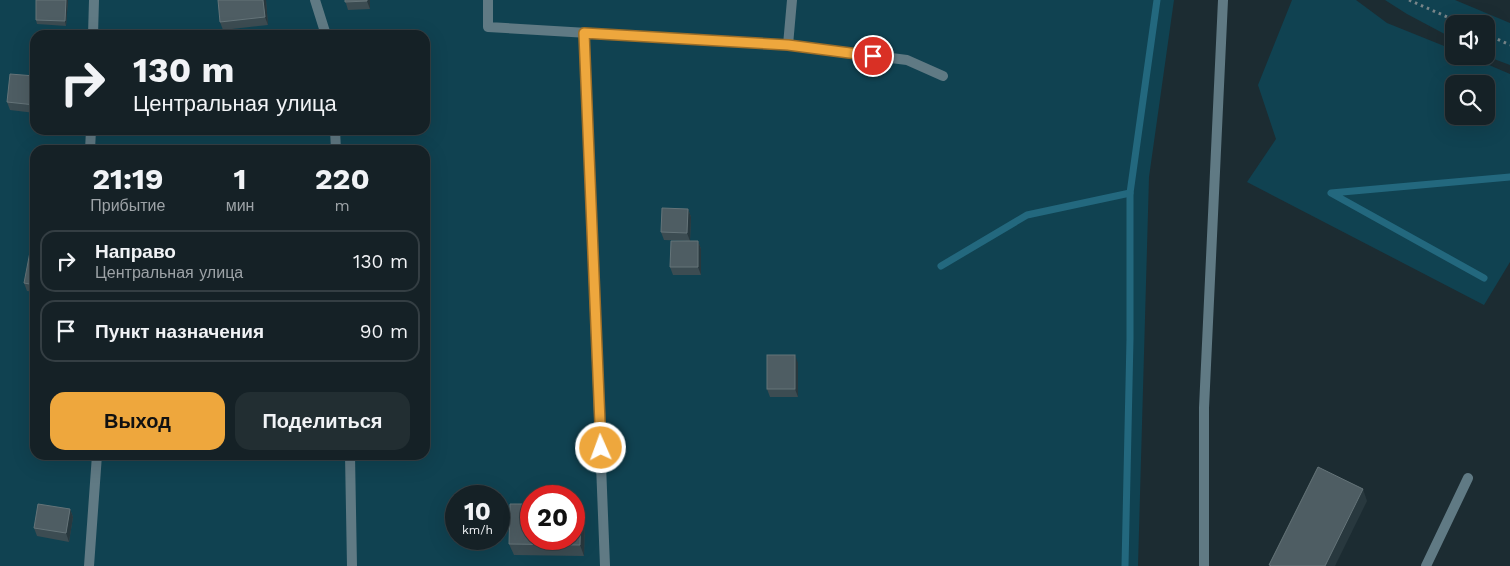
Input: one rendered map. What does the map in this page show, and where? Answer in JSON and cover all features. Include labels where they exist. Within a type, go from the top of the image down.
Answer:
[{"type":"street","points":[[93,30],[94,0]]},
{"type":"street","points":[[315,0],[324,30]]},
{"type":"street","points":[[488,0],[488,27],[788,45],[907,60],[943,76]]},
{"type":"street","points":[[788,45],[792,0]]},
{"type":"street","points":[[1204,566],[1204,408],[1224,0]]},
{"type":"street","points":[[584,33],[605,566]]},
{"type":"street","points":[[89,566],[97,460]]},
{"type":"street","points":[[350,460],[352,566]]},
{"type":"street","points":[[1426,566],[1468,478]]},
{"type":"path","points":[[1409,0],[1445,16]]},
{"type":"path","points":[[1495,38],[1510,45]]},
{"type":"shaded area","points":[[0,0],[1174,0],[1149,177],[1138,566],[0,566]]},
{"type":"shaded area","points":[[1292,0],[1356,0],[1387,23],[1445,46],[1445,65],[1489,65],[1510,74],[1510,262],[1484,305],[1247,182],[1276,139],[1258,85]]},
{"type":"shaded area","points":[[1385,0],[1455,0],[1491,15],[1445,15],[1445,34]]},
{"type":"shaded area","points":[[1495,17],[1510,23],[1510,65],[1495,59]]},
{"type":"building","points":[[36,0],[66,0],[65,21],[36,20]]},
{"type":"building","points":[[218,0],[263,0],[265,17],[220,22]]},
{"type":"building","points":[[345,0],[367,0],[367,1],[345,2]]},
{"type":"building","points":[[10,74],[30,76],[30,104],[7,102]]},
{"type":"building","points":[[662,208],[688,209],[687,233],[661,232]]},
{"type":"building","points":[[671,241],[698,241],[698,267],[670,267]]},
{"type":"building","points":[[30,252],[30,284],[24,283]]},
{"type":"building","points":[[767,355],[795,355],[795,389],[767,389]]},
{"type":"building","points":[[1318,467],[1363,489],[1325,566],[1269,565]]},
{"type":"building","points":[[38,504],[70,509],[66,533],[34,528]]},
{"type":"building","points":[[510,504],[520,504],[520,544],[510,544]]},
{"type":"waterway","points":[[1125,566],[1130,339],[1130,193],[1157,0]]},
{"type":"waterway","points":[[1484,278],[1331,193],[1510,177]]},
{"type":"waterway","points":[[941,266],[1027,215],[1130,193]]},
{"type":"route","points":[[601,448],[584,33],[788,45],[873,56]]}]
